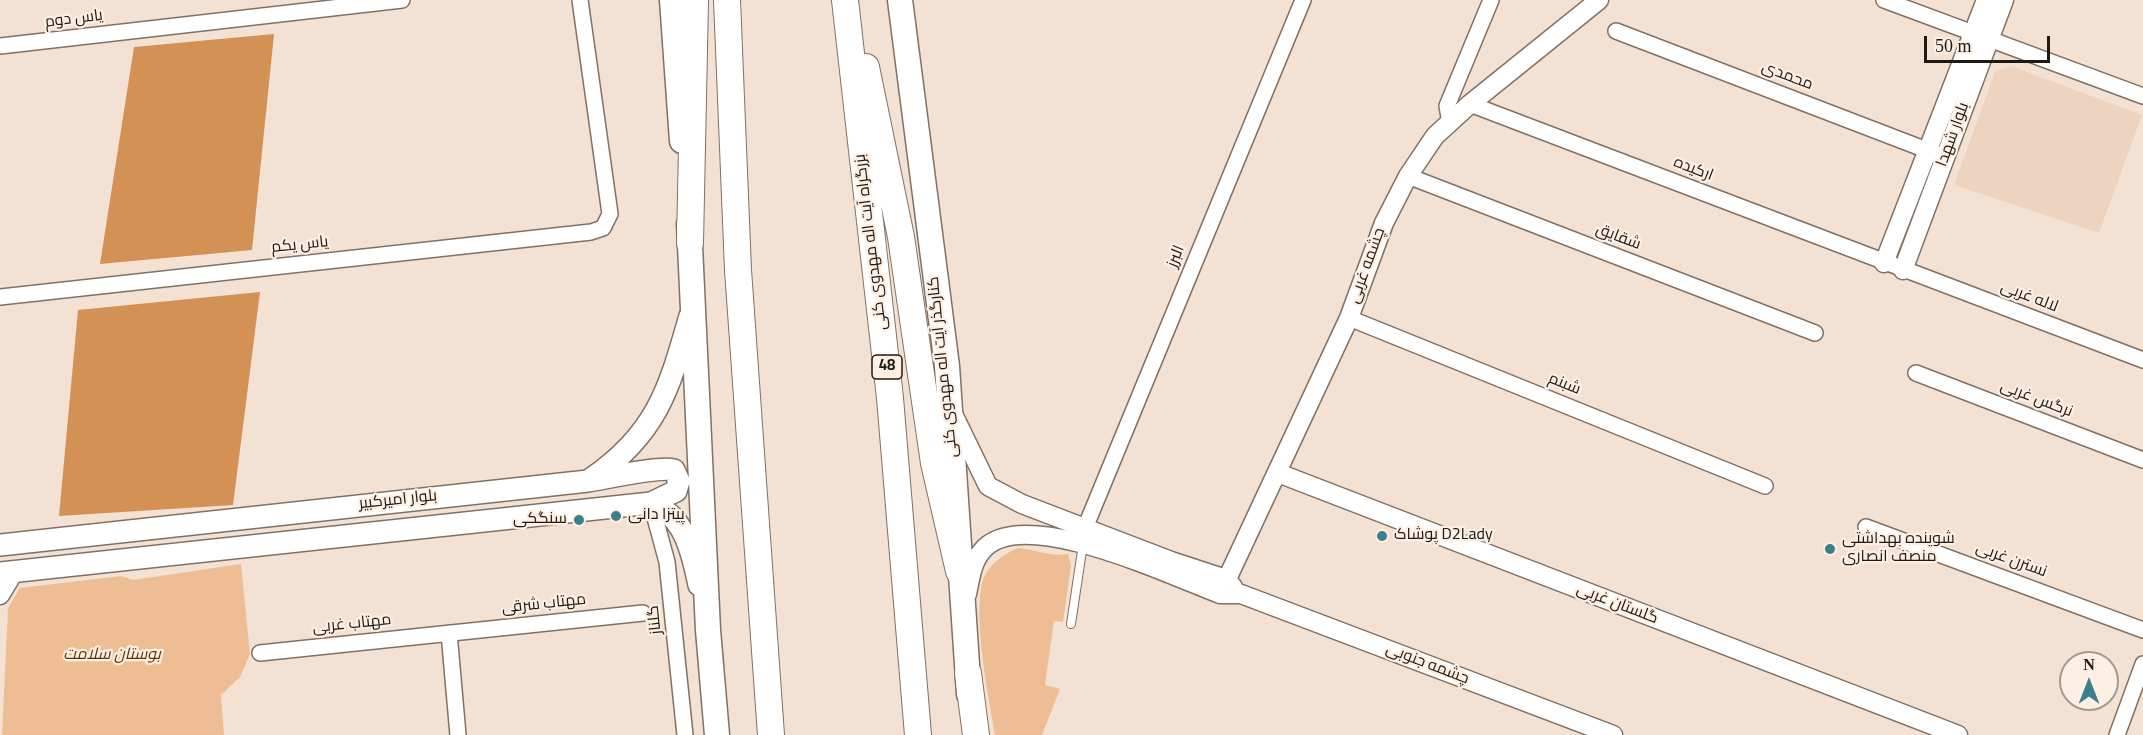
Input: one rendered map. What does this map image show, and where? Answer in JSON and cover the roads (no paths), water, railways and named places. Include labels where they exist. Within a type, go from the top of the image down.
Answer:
[{"type":"highway","points":[[690,243],[694,0]]},
{"type":"highway","points":[[727,0],[738,270],[771,735]]},
{"type":"highway","points":[[847,0],[876,111],[901,237],[934,463],[959,571]]},
{"type":"highway","name":"بزرگراه آیت اله مهدوی کنی","points":[[847,0],[890,398],[918,735]]},
{"type":"highway","points":[[968,674],[974,735]]},
{"type":"main road","points":[[672,0],[690,243],[708,630],[717,735]]},
{"type":"main road","name":"کنارگذر آیت اله مهدوی کنی","points":[[900,0],[950,409],[959,571],[968,674]]},
{"type":"main road","points":[[588,481],[629,450],[652,420],[676,365],[693,307]]},
{"type":"main road","name":"بلوار امیرکبیر","points":[[0,545],[588,481],[640,474],[663,468],[674,470],[679,481],[676,491],[651,502],[7,572]]},
{"type":"main road","points":[[651,502],[663,507],[675,518],[683,530],[694,562],[708,630]]},
{"type":"street","name":"یاس دوم","points":[[0,46],[402,0]]},
{"type":"street","name":"یاس یکم","points":[[0,297],[591,232],[603,228],[610,214],[580,0]]},
{"type":"street","name":"البرز","points":[[1084,535],[1303,0]]},
{"type":"street","points":[[1450,123],[1447,105],[1491,0]]},
{"type":"street","name":"چشمه غربی","points":[[1223,586],[1349,318],[1384,222],[1408,176],[1435,136],[1470,104],[1599,0]]},
{"type":"street","points":[[1884,0],[2143,96]]},
{"type":"street","name":"بلوار شهدا","points":[[1903,270],[1945,157],[1981,36],[1986,0]]},
{"type":"street","name":"بلوار شهدا","points":[[1884,263],[1928,151],[1981,36],[2004,0]]},
{"type":"street","name":"محمدی","points":[[1616,31],[1945,157]]},
{"type":"street","name":"ارکیده","points":[[1470,104],[1903,270]]},
{"type":"street","name":"شقایق","points":[[1408,176],[1815,333]]},
{"type":"street","name":"لاله غربی","points":[[1903,270],[2143,360]]},
{"type":"street","name":"شبنم","points":[[1349,318],[1765,486]]},
{"type":"street","name":"نرگس غربی","points":[[1917,374],[2143,460]]},
{"type":"street","name":"چشمه جنوبی","points":[[950,409],[988,486],[1084,535],[1613,735]]},
{"type":"street","name":"گلستان غربی","points":[[1278,473],[1958,735]]},
{"type":"street","name":"گلناز","points":[[651,502],[668,573],[685,735]]},
{"type":"street","name":"نسترن غربی","points":[[1866,527],[2143,630]]},
{"type":"street","name":"چشمه جنوبی","points":[[963,614],[973,568],[982,551],[998,538],[1029,533],[1084,535]]},
{"type":"street","points":[[0,595],[7,572]]},
{"type":"street","name":"مهتاب شرقی","points":[[448,633],[643,613]]},
{"type":"street","points":[[448,633],[459,735]]},
{"type":"street","name":"مهتاب غربی","points":[[260,653],[448,633]]},
{"type":"street","points":[[2117,735],[2143,664]]},
{"type":"lane","points":[[1071,624],[1084,535]]},
{"type":"place","name":"پیتزا دانی","points":[[616,516]]},
{"type":"place","name":"سنگکی","points":[[579,520]]},
{"type":"place","name":"پوشاک D2Lady","points":[[1382,536]]},
{"type":"place","name":"شوینده بهداشتی منصف انصاری","points":[[1830,549]]},
{"type":"park label","name":"بوستان سلامت","points":[[112,656]]}]
